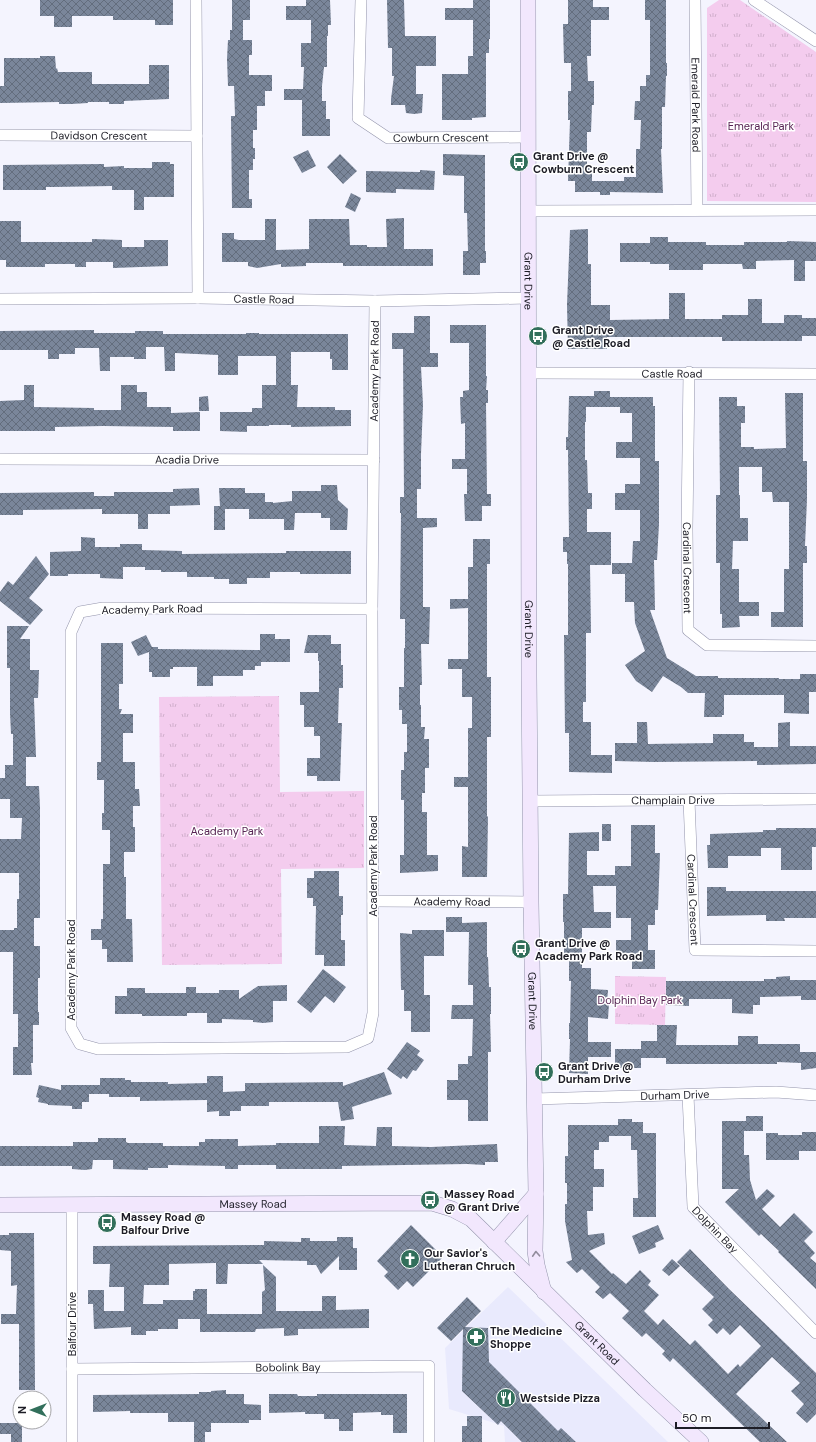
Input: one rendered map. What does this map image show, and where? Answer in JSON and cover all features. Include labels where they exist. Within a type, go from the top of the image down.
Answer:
[{"type":"street","points":[[196,0],[198,298]]},
{"type":"street","name":"Cowburn Crescent","points":[[361,0],[358,118],[388,138],[528,137]]},
{"type":"street","name":"Grant Drive","points":[[528,0],[527,211],[530,801],[536,1194],[535,1251],[537,1266],[544,1292]]},
{"type":"street","name":"Emerald Park Road","points":[[694,0],[697,210]]},
{"type":"street","points":[[754,0],[816,41]]},
{"type":"street","name":"Davidson Crescent","points":[[0,135],[197,136]]},
{"type":"street","points":[[527,211],[816,210]]},
{"type":"street","name":"Castle Road","points":[[0,299],[198,298],[375,301],[528,298]]},
{"type":"street","name":"Academy Park Road","points":[[372,609],[103,608],[80,612],[71,632],[71,1028],[80,1044],[98,1049],[347,1047],[368,1038],[373,1013],[372,609],[375,301]]},
{"type":"street","name":"Castle Road","points":[[528,373],[689,372],[816,374]]},
{"type":"street","name":"Cardinal Crescent","points":[[689,372],[687,529],[688,630],[707,645],[816,646]]},
{"type":"street","name":"Acadia Drive","points":[[0,459],[374,460]]},
{"type":"street","name":"Champlain Drive","points":[[530,801],[816,799]]},
{"type":"street","name":"Cardinal Crescent","points":[[689,800],[695,950],[816,951]]},
{"type":"street","name":"Academy Road","points":[[373,901],[531,902]]},
{"type":"street","name":"Durham Drive","points":[[534,1099],[776,1092],[816,1095]]},
{"type":"street","name":"Dolphin Bay","points":[[688,1095],[694,1207],[816,1332]]},
{"type":"street","points":[[494,1242],[536,1194]]},
{"type":"street","name":"Massey Road","points":[[0,1205],[72,1206],[432,1203],[452,1209],[470,1219],[494,1242]]},
{"type":"street","name":"Balfour Drive","points":[[72,1206],[72,1442]]},
{"type":"street","name":"Grant Road","points":[[494,1242],[544,1292],[701,1442]]},
{"type":"street","name":"Bobolink Bay","points":[[72,1369],[428,1366],[430,1442]]},
{"type":"shaded area","points":[[508,1287],[668,1442],[505,1442],[504,1426],[449,1409],[445,1348]]},
{"type":"green space","name":"Emerald Park","points":[[719,0],[740,0],[816,52],[816,202],[707,201],[707,8]]},
{"type":"green space","name":"Academy Park","points":[[279,696],[280,792],[364,791],[364,868],[281,869],[282,964],[162,965],[159,697]]},
{"type":"green space","name":"Dolphin Bay Park","points":[[615,976],[666,977],[665,1025],[615,1024]]},
{"type":"building","points":[[40,0],[173,0],[173,25],[155,25],[155,20],[113,20],[113,16],[72,16],[72,27],[54,27],[54,16],[40,16]]},
{"type":"building","points":[[232,0],[250,0],[250,20],[243,20],[243,40],[252,40],[252,55],[249,55],[249,75],[272,75],[272,91],[265,91],[265,106],[257,106],[257,130],[253,130],[253,148],[255,148],[255,159],[253,159],[253,170],[249,170],[249,199],[252,199],[252,208],[232,208],[231,116],[235,116],[234,86],[228,86],[227,59],[228,40],[230,40],[230,30],[232,30]]},
{"type":"building","points":[[306,0],[330,0],[331,25],[328,25],[327,67],[324,67],[322,101],[326,101],[326,119],[330,119],[330,136],[302,136],[302,100],[284,100],[284,89],[303,89],[304,67],[301,67],[301,43],[311,43],[311,20],[286,20],[286,6],[306,6]]},
{"type":"building","points":[[387,0],[404,0],[405,36],[436,36],[436,66],[416,66],[416,94],[423,94],[422,113],[406,113],[405,105],[391,105],[394,76],[392,76],[392,48],[388,48]]},
{"type":"building","points":[[473,0],[490,0],[489,53],[486,53],[486,117],[472,118],[472,120],[442,120],[442,74],[468,74],[468,56],[473,56],[473,20],[445,20],[445,8],[473,8]]},
{"type":"building","points":[[568,0],[593,0],[593,7],[609,7],[609,20],[591,20],[591,56],[587,56],[588,81],[594,81],[594,105],[592,105],[591,132],[587,132],[587,168],[592,168],[592,181],[624,181],[624,177],[636,177],[636,149],[640,149],[641,120],[634,120],[635,101],[640,101],[640,86],[646,86],[646,75],[650,75],[650,20],[645,20],[645,0],[666,0],[667,76],[665,107],[662,107],[661,149],[663,193],[610,192],[610,195],[600,195],[600,192],[575,192],[575,181],[568,181],[570,120],[568,120],[568,91],[571,91],[571,63],[564,63],[563,24],[568,24]]},
{"type":"building","points":[[40,56],[55,56],[56,69],[57,68],[58,72],[92,72],[92,84],[149,84],[149,65],[169,65],[169,99],[124,101],[124,104],[109,104],[109,102],[71,104],[59,104],[59,102],[0,103],[0,86],[4,86],[4,58],[40,58]]},
{"type":"building","points":[[308,150],[316,166],[302,173],[293,157]]},
{"type":"building","points":[[340,154],[357,171],[343,184],[327,167]]},
{"type":"building","points":[[443,154],[485,155],[486,263],[480,263],[480,275],[463,275],[463,251],[468,251],[467,213],[464,213],[464,176],[443,175]]},
{"type":"building","points":[[152,162],[170,162],[170,164],[174,164],[174,197],[144,197],[144,210],[134,210],[134,190],[112,190],[112,186],[46,187],[46,190],[3,190],[3,165],[104,164],[104,167],[124,166],[124,168],[152,168]]},
{"type":"building","points":[[420,170],[435,171],[434,190],[396,189],[396,193],[366,192],[366,171],[420,172]]},
{"type":"building","points":[[351,193],[361,198],[355,212],[345,207]]},
{"type":"building","points":[[404,218],[404,249],[433,249],[433,266],[343,266],[343,263],[306,263],[306,266],[281,267],[281,264],[257,268],[248,266],[248,262],[222,262],[222,233],[234,233],[234,239],[239,240],[265,240],[265,219],[276,219],[276,250],[309,249],[309,219],[349,219],[350,245],[387,247],[386,219]]},
{"type":"building","points":[[0,221],[21,221],[21,242],[92,242],[92,239],[122,240],[122,247],[144,247],[144,240],[168,240],[168,266],[113,268],[113,262],[86,262],[86,267],[75,267],[75,264],[45,264],[45,267],[6,267],[6,260],[0,260]]},
{"type":"building","points":[[588,229],[588,264],[591,264],[591,305],[610,305],[610,320],[669,319],[669,293],[685,293],[685,319],[722,319],[722,315],[748,315],[748,299],[762,299],[762,323],[784,323],[784,315],[802,315],[802,318],[816,318],[816,336],[802,336],[802,341],[722,341],[722,337],[607,337],[607,349],[568,349],[567,305],[570,230]]},
{"type":"building","points":[[650,237],[668,237],[668,242],[706,242],[706,245],[744,245],[744,242],[816,242],[816,261],[805,261],[805,281],[794,281],[794,260],[756,261],[756,269],[743,269],[742,264],[703,264],[703,270],[669,270],[669,264],[650,264],[650,262],[620,262],[620,243],[650,243]]},
{"type":"building","points":[[414,316],[430,316],[430,353],[438,353],[438,367],[421,367],[423,405],[421,489],[417,489],[417,518],[437,518],[437,527],[423,528],[423,607],[430,607],[429,644],[421,644],[422,685],[420,685],[420,705],[421,727],[425,727],[424,739],[429,739],[429,768],[425,768],[425,793],[422,793],[422,812],[427,812],[427,855],[438,855],[438,871],[400,873],[400,855],[404,855],[404,800],[401,800],[401,770],[404,770],[404,752],[407,752],[407,724],[402,724],[402,710],[399,710],[399,687],[404,687],[405,648],[405,619],[400,619],[400,497],[404,497],[403,349],[392,349],[392,333],[414,333]]},
{"type":"building","points":[[450,325],[486,325],[486,390],[488,390],[488,403],[486,403],[487,494],[491,494],[491,506],[482,506],[482,521],[465,521],[464,494],[467,494],[467,469],[452,469],[452,459],[465,459],[465,423],[461,424],[460,397],[463,397],[463,391],[469,390],[469,343],[450,343]]},
{"type":"building","points":[[94,330],[94,333],[163,331],[163,334],[348,334],[348,370],[332,370],[332,359],[330,359],[330,352],[291,352],[291,385],[298,385],[297,407],[335,407],[335,410],[351,410],[351,426],[291,427],[291,425],[269,425],[247,426],[247,432],[220,431],[220,412],[252,412],[252,408],[262,408],[262,385],[276,385],[276,356],[238,356],[238,375],[218,375],[218,355],[175,353],[175,371],[165,371],[164,347],[146,347],[146,359],[134,359],[134,357],[110,357],[110,371],[100,371],[99,348],[75,348],[75,354],[59,354],[59,359],[48,359],[48,350],[0,350],[0,331]]},
{"type":"building","points":[[24,385],[34,385],[34,407],[121,410],[121,385],[137,385],[137,392],[147,392],[147,407],[171,407],[171,413],[200,412],[200,431],[173,431],[173,427],[103,426],[55,427],[55,431],[0,431],[0,401],[24,400]]},
{"type":"building","points":[[594,391],[610,391],[610,397],[653,397],[653,406],[655,406],[655,461],[659,461],[659,524],[657,560],[654,560],[655,610],[650,610],[667,658],[696,676],[718,676],[718,678],[800,679],[800,674],[816,674],[816,692],[809,692],[809,714],[784,713],[784,695],[724,695],[724,715],[722,715],[722,717],[704,717],[705,693],[688,693],[663,676],[652,692],[636,681],[625,665],[645,651],[635,623],[634,602],[625,602],[625,574],[612,574],[612,563],[632,563],[633,541],[640,541],[640,510],[615,510],[615,493],[625,493],[625,484],[640,484],[640,458],[616,458],[616,442],[632,442],[632,413],[620,413],[620,407],[586,407],[585,460],[587,460],[588,493],[592,493],[592,509],[587,509],[587,532],[611,532],[611,565],[590,565],[591,633],[586,633],[586,702],[583,702],[583,722],[591,722],[591,755],[612,755],[612,773],[569,772],[569,733],[565,733],[564,635],[568,635],[568,564],[567,552],[563,552],[563,537],[569,537],[568,450],[566,450],[566,437],[568,437],[569,396],[594,396]]},
{"type":"building","points":[[785,393],[803,393],[803,461],[807,461],[805,546],[807,546],[807,563],[803,563],[803,627],[771,627],[771,612],[784,612],[784,569],[789,569],[789,502],[773,502],[772,492],[762,492],[762,467],[739,467],[740,518],[748,518],[748,541],[733,541],[732,569],[739,569],[739,602],[759,602],[759,616],[739,616],[740,627],[722,628],[722,614],[720,614],[720,563],[716,563],[716,495],[720,495],[719,397],[737,397],[737,406],[745,406],[745,423],[741,423],[741,447],[754,447],[754,449],[786,448]]},
{"type":"building","points":[[208,396],[209,411],[199,411],[199,397]]},
{"type":"building","points":[[321,485],[337,485],[338,500],[348,509],[347,530],[330,530],[330,518],[321,518],[321,513],[295,513],[294,530],[284,530],[284,519],[249,519],[249,509],[225,509],[225,530],[214,530],[214,506],[220,506],[219,488],[245,488],[245,493],[265,493],[265,502],[273,503],[292,501],[292,491],[321,491]]},
{"type":"building","points":[[199,488],[200,505],[170,506],[170,514],[148,514],[148,529],[138,529],[138,514],[102,514],[102,509],[23,510],[23,515],[0,515],[0,493],[94,492],[94,496],[114,496],[114,492],[173,492],[173,489]]},
{"type":"building","points":[[81,537],[95,538],[95,547],[120,547],[120,544],[142,544],[142,550],[182,551],[182,554],[351,551],[351,574],[300,574],[300,572],[270,572],[270,578],[247,578],[247,584],[229,584],[229,579],[214,579],[214,577],[187,577],[187,572],[161,572],[161,570],[145,570],[145,567],[123,567],[123,579],[100,578],[100,574],[68,574],[68,576],[50,576],[50,552],[81,551]]},
{"type":"building","points":[[473,539],[490,539],[490,564],[487,564],[487,677],[491,677],[491,737],[487,737],[487,877],[462,877],[462,846],[468,847],[468,787],[454,787],[454,777],[468,777],[468,728],[472,728],[472,697],[462,697],[462,669],[448,669],[448,659],[468,659],[468,608],[450,609],[450,599],[468,599],[468,567],[473,567]]},
{"type":"building","points":[[36,556],[49,574],[29,598],[43,610],[30,625],[0,601],[0,592],[8,581],[13,585]]},
{"type":"building","points":[[7,626],[29,626],[20,639],[30,639],[30,670],[39,670],[38,698],[34,698],[36,757],[26,757],[26,786],[39,786],[40,807],[40,918],[34,918],[34,946],[40,946],[40,978],[38,978],[39,1025],[33,1025],[33,1063],[31,1063],[32,1075],[13,1075],[13,1047],[18,1047],[18,1014],[13,1014],[13,952],[0,952],[0,930],[14,930],[14,928],[17,928],[19,873],[0,873],[0,839],[21,839],[22,818],[10,818],[10,799],[0,799],[0,778],[5,778],[5,765],[13,765],[13,734],[11,734],[10,713],[10,668],[7,668]]},
{"type":"building","points":[[260,634],[275,634],[275,639],[290,639],[290,662],[261,662],[261,666],[255,666],[255,670],[243,670],[243,676],[213,676],[213,686],[197,686],[197,667],[173,667],[173,669],[170,669],[170,677],[152,677],[152,672],[149,672],[149,652],[138,656],[131,642],[146,635],[152,647],[158,647],[158,649],[260,650]]},
{"type":"building","points":[[308,635],[331,635],[331,644],[341,644],[343,688],[339,688],[338,723],[342,723],[340,781],[317,781],[317,776],[307,776],[307,758],[320,758],[320,736],[314,736],[314,727],[304,727],[304,705],[300,705],[300,692],[319,692],[318,653],[304,653]]},
{"type":"building","points":[[101,643],[123,643],[123,684],[119,684],[119,709],[122,709],[120,714],[133,714],[133,733],[123,733],[123,762],[135,762],[135,789],[139,789],[140,806],[133,806],[135,852],[124,852],[124,877],[126,877],[126,919],[132,919],[133,962],[107,962],[107,949],[102,949],[102,940],[91,940],[91,929],[101,929],[101,919],[103,919],[103,864],[110,864],[110,830],[102,830],[102,813],[104,813],[104,780],[97,780],[97,762],[101,762]]},
{"type":"building","points":[[637,722],[647,722],[648,744],[713,743],[713,734],[744,734],[744,742],[754,742],[754,747],[778,747],[778,723],[790,722],[790,746],[816,746],[816,764],[757,765],[757,761],[615,761],[615,743],[637,743]]},
{"type":"building","points":[[602,824],[611,824],[611,841],[602,841]]},
{"type":"building","points":[[631,825],[655,825],[655,853],[660,853],[658,910],[655,910],[655,925],[648,925],[648,950],[655,950],[655,969],[632,969],[632,953],[616,953],[616,940],[631,940],[631,918],[616,918],[616,886],[593,886],[594,912],[611,912],[611,928],[582,928],[582,968],[591,968],[591,989],[608,990],[607,1003],[609,1003],[608,1019],[588,1017],[588,1042],[611,1042],[611,1057],[588,1057],[588,1074],[569,1073],[571,981],[569,981],[569,960],[564,960],[563,894],[568,894],[569,833],[599,832],[599,851],[587,851],[587,875],[615,875],[615,866],[631,866]]},
{"type":"building","points":[[776,828],[816,828],[816,847],[812,847],[812,870],[781,870],[781,848],[761,848],[761,856],[728,856],[728,868],[708,868],[707,845],[710,845],[710,834],[763,832],[763,830],[776,830]]},
{"type":"building","points":[[314,871],[339,871],[339,896],[343,896],[341,940],[345,940],[345,966],[324,966],[324,955],[315,955],[316,906],[313,906],[313,898],[307,898],[307,878],[314,878]]},
{"type":"building","points":[[707,887],[726,887],[726,891],[816,891],[816,918],[784,918],[785,921],[766,921],[766,915],[707,916]]},
{"type":"building","points":[[446,917],[462,917],[462,923],[487,922],[487,957],[489,987],[491,987],[491,1052],[488,1052],[488,1121],[468,1121],[468,1100],[447,1100],[447,1080],[458,1080],[458,1064],[468,1064],[468,1056],[472,1056],[473,1019],[451,1019],[452,1005],[473,1005],[473,985],[468,985],[469,932],[446,932]]},
{"type":"building","points":[[412,930],[444,930],[444,956],[424,956],[424,995],[430,995],[430,1032],[411,1032],[411,1011],[404,1011],[404,990],[401,990],[400,933],[412,934]]},
{"type":"building","points":[[323,969],[346,987],[334,1003],[325,996],[311,1013],[297,1002]]},
{"type":"building","points":[[790,976],[790,980],[816,980],[816,1000],[801,1000],[801,996],[760,997],[760,1005],[753,1005],[753,1014],[732,1013],[732,999],[689,999],[689,1006],[666,1005],[666,981],[764,981],[764,979],[776,979],[776,977]]},
{"type":"building","points":[[287,985],[287,1001],[273,1001],[273,1022],[263,1023],[253,1022],[253,1020],[222,1019],[222,1023],[207,1023],[207,1013],[187,1013],[187,1016],[142,1016],[142,1014],[115,1014],[115,996],[127,996],[127,988],[145,988],[145,993],[186,993],[186,987],[196,987],[196,993],[219,993],[219,990],[239,990],[239,999],[258,986]]},
{"type":"building","points":[[657,1025],[677,1025],[676,1045],[738,1045],[738,1036],[758,1036],[758,1044],[800,1044],[800,1052],[816,1052],[816,1068],[801,1070],[801,1063],[777,1062],[777,1064],[666,1064],[666,1058],[641,1058],[641,1041],[657,1041]]},
{"type":"building","points":[[407,1042],[420,1051],[417,1055],[424,1060],[416,1071],[413,1070],[407,1079],[403,1076],[401,1079],[387,1069]]},
{"type":"building","points":[[615,1049],[641,1049],[641,1068],[615,1068]]},
{"type":"building","points":[[384,1072],[392,1094],[352,1107],[354,1119],[341,1121],[338,1102],[269,1102],[269,1106],[241,1106],[241,1111],[230,1111],[230,1116],[219,1116],[219,1111],[207,1112],[207,1100],[140,1101],[140,1097],[109,1097],[109,1094],[89,1094],[89,1102],[82,1102],[82,1109],[72,1109],[72,1106],[48,1105],[38,1102],[39,1098],[36,1097],[39,1085],[61,1090],[61,1085],[100,1085],[100,1078],[125,1078],[125,1080],[131,1080],[131,1082],[168,1082],[168,1084],[207,1083],[207,1076],[223,1076],[223,1092],[245,1091],[245,1083],[343,1082],[343,1086]]},
{"type":"building","points":[[746,1116],[763,1116],[763,1131],[744,1131],[744,1155],[749,1155],[750,1180],[756,1200],[767,1189],[775,1196],[762,1209],[780,1227],[794,1213],[813,1232],[804,1241],[815,1253],[810,1258],[816,1263],[816,1289],[778,1252],[779,1251],[761,1234],[759,1236],[725,1202],[739,1189],[722,1189],[722,1121],[746,1121]]},
{"type":"building","points":[[618,1119],[632,1119],[632,1122],[643,1122],[643,1133],[656,1133],[656,1217],[633,1217],[633,1198],[638,1198],[637,1150],[631,1150],[631,1136],[609,1136],[609,1142],[599,1142],[599,1150],[594,1150],[594,1169],[604,1169],[604,1187],[593,1187],[593,1211],[587,1211],[588,1235],[604,1233],[605,1244],[589,1251],[612,1274],[613,1273],[626,1284],[640,1270],[651,1281],[648,1285],[659,1295],[644,1311],[658,1325],[663,1319],[690,1345],[695,1340],[728,1374],[738,1364],[740,1367],[761,1346],[740,1325],[730,1335],[723,1328],[717,1334],[708,1325],[713,1320],[702,1309],[714,1297],[677,1262],[690,1249],[816,1373],[816,1414],[807,1423],[796,1413],[804,1404],[791,1391],[800,1383],[772,1357],[736,1394],[787,1442],[760,1442],[673,1358],[670,1362],[662,1354],[665,1351],[646,1333],[642,1337],[622,1318],[629,1311],[610,1293],[603,1299],[595,1292],[600,1287],[582,1269],[577,1273],[566,1262],[572,1260],[565,1221],[567,1183],[565,1183],[565,1156],[568,1156],[568,1125],[618,1125]]},
{"type":"building","points":[[319,1126],[345,1126],[344,1145],[376,1146],[377,1127],[392,1127],[392,1146],[431,1147],[497,1144],[498,1162],[485,1162],[485,1165],[342,1166],[342,1169],[276,1169],[276,1165],[238,1165],[238,1169],[225,1169],[225,1166],[168,1165],[168,1168],[148,1168],[148,1170],[113,1169],[113,1160],[93,1160],[92,1169],[85,1170],[72,1169],[72,1166],[0,1166],[0,1146],[73,1146],[73,1142],[98,1142],[98,1138],[126,1138],[126,1142],[128,1143],[163,1143],[163,1146],[199,1146],[199,1142],[205,1142],[205,1139],[238,1139],[238,1146],[276,1145],[276,1143],[319,1143]]},
{"type":"building","points":[[802,1132],[816,1132],[816,1151],[799,1151],[799,1160],[766,1160],[766,1133],[778,1133],[778,1135],[802,1135]]},
{"type":"building","name":"Our Savior's Lutheran Chruch","points":[[411,1225],[443,1257],[413,1287],[407,1281],[398,1290],[384,1276],[388,1272],[377,1261]]},
{"type":"building","points":[[658,1225],[664,1239],[655,1243],[656,1247],[639,1254],[632,1236]]},
{"type":"building","points":[[9,1233],[34,1233],[35,1390],[19,1390],[19,1324],[1,1324],[1,1314],[16,1314],[17,1285],[11,1286],[11,1251],[0,1250],[0,1235],[9,1235]]},
{"type":"building","points":[[337,1237],[353,1237],[353,1248],[357,1248],[357,1270],[339,1270],[339,1256],[321,1274],[316,1265],[307,1265],[307,1261],[259,1260],[263,1264],[228,1264],[227,1284],[216,1284],[216,1263],[169,1264],[169,1285],[144,1285],[143,1304],[163,1304],[163,1300],[193,1300],[193,1291],[195,1291],[195,1289],[207,1289],[207,1314],[262,1314],[262,1292],[265,1290],[263,1265],[276,1277],[276,1311],[322,1311],[322,1296],[336,1296],[336,1310],[369,1309],[369,1328],[298,1329],[298,1335],[284,1336],[284,1328],[256,1329],[255,1332],[200,1332],[200,1319],[178,1319],[178,1329],[158,1329],[158,1331],[146,1331],[146,1335],[131,1335],[131,1327],[94,1329],[93,1304],[88,1304],[88,1290],[104,1290],[104,1311],[124,1311],[124,1287],[109,1287],[110,1264],[93,1264],[93,1246],[264,1245],[264,1241],[301,1242],[301,1238],[310,1238],[310,1241],[337,1241]]},
{"type":"building","points":[[672,1259],[680,1266],[669,1276],[662,1270]]},
{"type":"building","points":[[467,1297],[481,1311],[465,1327],[488,1328],[489,1362],[558,1431],[561,1428],[576,1442],[522,1442],[501,1421],[498,1425],[462,1391],[463,1329],[451,1341],[437,1328]]},
{"type":"building","points":[[226,1390],[226,1394],[244,1394],[244,1404],[261,1405],[261,1420],[249,1420],[249,1423],[211,1423],[211,1432],[205,1432],[205,1442],[194,1442],[194,1422],[168,1422],[168,1413],[130,1413],[130,1411],[93,1412],[93,1395],[199,1394],[199,1392]]},
{"type":"building","points":[[269,1394],[317,1396],[317,1394],[407,1394],[407,1433],[393,1433],[393,1415],[381,1415],[381,1412],[353,1413],[353,1431],[339,1431],[339,1419],[324,1419],[324,1414],[305,1414],[305,1412],[269,1413]]},
{"type":"building","points":[[467,1416],[482,1416],[482,1442],[462,1442],[462,1426],[467,1426]]},
{"type":"building","points":[[0,1423],[12,1423],[12,1430],[22,1430],[22,1442],[11,1442],[11,1434],[0,1434]]},
{"type":"place","name":"Grant Drive @ Cowburn Crescent","points":[[519,162]]},
{"type":"place","name":"Grant Drive @ Castle Road","points":[[538,336]]},
{"type":"place","name":"Grant Drive @ Academy Park Road","points":[[521,949]]},
{"type":"place","name":"Grant Drive @ Durham Drive","points":[[544,1072]]},
{"type":"place","name":"Massey Road @ Grant Drive","points":[[430,1200]]},
{"type":"place","name":"Massey Road @ Balfour Drive","points":[[107,1223]]},
{"type":"place","name":"Our Savior's Lutheran Chruch","points":[[410,1259]]},
{"type":"place","name":"The Medicine Shoppe","points":[[476,1337]]},
{"type":"place","name":"Westside Pizza","points":[[506,1398]]}]
